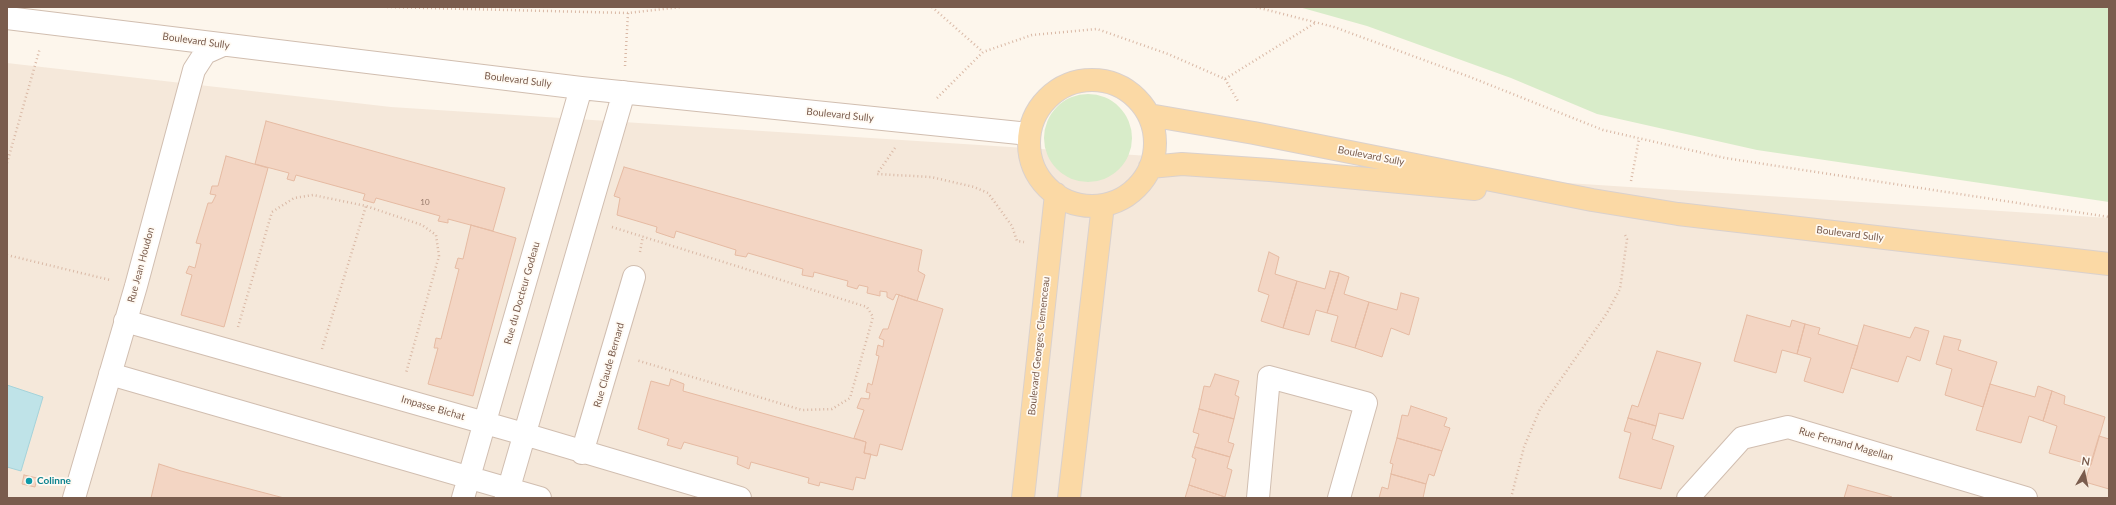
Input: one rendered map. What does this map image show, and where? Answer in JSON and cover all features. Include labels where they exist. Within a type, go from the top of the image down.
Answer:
[{"type":"main road","points":[[1082,80],[1102,81],[1121,87],[1137,99],[1149,115],[1155,134],[1154,154],[1150,167],[1137,187],[1121,199],[1103,205],[1084,206],[1065,200],[1056,194],[1048,188],[1036,173],[1030,154],[1029,134],[1035,115],[1047,98],[1063,86],[1082,80]]},
{"type":"main road","name":"Boulevard Sully","points":[[1149,115],[1254,133],[1592,200],[1678,214],[2109,264]]},
{"type":"main road","name":"Boulevard Sully","points":[[1150,167],[1182,164],[1270,170],[1592,200]]},
{"type":"main road","name":"Boulevard Georges Clemenceau","points":[[1023,498],[1056,194]]},
{"type":"main road","points":[[1069,498],[1103,205]]},
{"type":"street","name":"Boulevard Sully","points":[[7,18],[581,88],[1029,134]]},
{"type":"street","name":"Rue Jean Houdon","points":[[74,498],[136,286],[194,70],[205,53],[223,45]]},
{"type":"street","name":"Rue du Docteur Godeau","points":[[466,488],[581,88]]},
{"type":"street","points":[[507,493],[624,92]]},
{"type":"street","name":"Rue Claude Bernard","points":[[582,453],[634,277]]},
{"type":"street","name":"Impasse Bichat","points":[[126,321],[524,434],[582,453],[740,498]]},
{"type":"street","points":[[110,374],[466,488],[540,498]]},
{"type":"street","points":[[1258,498],[1269,377],[1366,403],[1339,498]]},
{"type":"street","name":"Rue Fernand Magellan","points":[[1688,498],[1742,438],[1788,427],[2026,498]]},
{"type":"path","points":[[387,7],[628,13],[681,7]]},
{"type":"path","points":[[932,7],[983,52]]},
{"type":"path","points":[[1256,7],[1334,27],[1470,77],[1603,130],[1725,158],[2109,217]]},
{"type":"path","points":[[624,92],[628,13]]},
{"type":"path","points":[[7,163],[47,23]]},
{"type":"path","points":[[1031,243],[1017,240],[1012,226],[988,193],[974,187],[931,177],[877,174],[912,123],[983,52],[1032,35],[1097,29],[1168,54],[1225,79],[1315,23]]},
{"type":"path","points":[[1630,185],[1640,139]]},
{"type":"path","points":[[231,351],[272,212],[294,198],[313,195],[366,206],[422,225],[436,235],[439,256],[398,398]]},
{"type":"path","points":[[314,375],[366,206]]},
{"type":"path","points":[[587,218],[867,307],[873,317],[850,398],[832,409],[802,410],[612,353]]},
{"type":"path","points":[[1511,498],[1524,447],[1540,409],[1607,313],[1620,289],[1627,239],[1622,228]]},
{"type":"path","points":[[7,255],[136,286]]},
{"type":"shaded area","points":[[7,63],[391,107],[2109,218],[2109,498],[7,498]]},
{"type":"green space","points":[[1299,7],[2109,7],[2109,202],[1757,150],[1597,114],[1511,78],[1367,26]]},
{"type":"green space","points":[[1088,94],[1105,97],[1119,107],[1129,121],[1132,138],[1129,155],[1119,169],[1105,179],[1088,182],[1071,179],[1057,169],[1047,155],[1044,138],[1047,121],[1057,107],[1071,97]]},
{"type":"water","points":[[7,385],[43,397],[21,471],[7,467]]},
{"type":"building","points":[[266,121],[505,188],[493,231],[448,219],[448,223],[438,221],[440,216],[376,198],[374,203],[363,200],[365,194],[296,175],[294,181],[287,179],[289,173],[255,164]]},
{"type":"building","points":[[226,156],[268,168],[224,327],[181,315],[192,275],[186,273],[189,266],[195,268],[201,244],[196,243],[208,203],[212,203],[216,195],[210,194],[212,186],[218,186]]},
{"type":"building","points":[[624,167],[922,250],[918,271],[925,275],[917,301],[896,294],[893,300],[887,297],[887,292],[880,291],[880,296],[867,293],[868,287],[859,285],[857,289],[847,286],[848,281],[814,272],[813,277],[802,275],[803,269],[748,253],[746,257],[735,255],[736,250],[676,231],[674,238],[656,232],[657,227],[617,215],[620,198],[614,196]]},
{"type":"building","points":[[471,225],[516,238],[473,396],[428,384],[438,348],[434,348],[436,338],[441,339],[459,269],[455,268],[458,258],[463,259]]},
{"type":"building","points":[[1269,252],[1279,257],[1275,274],[1297,281],[1283,328],[1261,321],[1269,295],[1258,291]]},
{"type":"building","points":[[1330,271],[1339,273],[1327,313],[1316,310],[1309,335],[1283,328],[1297,281],[1325,289]]},
{"type":"building","points":[[1339,273],[1349,277],[1344,294],[1369,302],[1355,348],[1331,341],[1338,316],[1327,313]]},
{"type":"building","points":[[1401,293],[1419,298],[1409,335],[1391,328],[1382,357],[1355,348],[1369,302],[1397,310]]},
{"type":"building","points":[[899,295],[943,309],[902,450],[880,444],[877,456],[864,453],[866,442],[854,438],[864,410],[857,408],[861,398],[869,399],[870,393],[866,392],[868,383],[872,385],[879,356],[876,355],[878,345],[883,347],[884,340],[879,338],[883,329],[888,329]]},
{"type":"building","points":[[1747,315],[1790,327],[1792,320],[1805,324],[1797,354],[1782,350],[1776,373],[1734,361]]},
{"type":"building","points":[[1805,324],[1820,328],[1818,334],[1858,346],[1843,393],[1804,381],[1811,358],[1797,354]]},
{"type":"building","points":[[1864,325],[1910,338],[1915,327],[1929,331],[1920,361],[1907,356],[1898,382],[1851,368]]},
{"type":"building","points":[[1944,336],[1961,340],[1958,350],[1997,362],[1983,407],[1945,395],[1952,369],[1936,364]]},
{"type":"building","points":[[1657,351],[1701,363],[1683,419],[1659,413],[1656,426],[1628,418],[1632,405],[1638,407]]},
{"type":"building","points":[[1215,374],[1239,381],[1235,395],[1239,397],[1234,419],[1199,409],[1204,386],[1210,387]]},
{"type":"building","points":[[671,379],[684,384],[683,391],[866,442],[864,453],[871,454],[865,479],[856,477],[853,490],[820,482],[819,486],[808,483],[809,478],[751,462],[749,469],[737,464],[738,457],[684,442],[681,449],[667,445],[669,439],[638,429],[651,381],[669,386]]},
{"type":"building","points":[[1990,384],[2035,397],[2038,386],[2052,391],[2043,421],[2029,416],[2021,443],[1976,430]]},
{"type":"building","points":[[2052,391],[2065,396],[2064,404],[2105,417],[2091,465],[2049,453],[2057,426],[2043,421]]},
{"type":"building","points":[[1411,406],[1447,418],[1444,426],[1450,428],[1442,451],[1397,438],[1402,415],[1408,416]]},
{"type":"building","points":[[1199,409],[1234,419],[1228,442],[1234,444],[1230,457],[1195,447],[1199,434],[1193,432]]},
{"type":"building","points":[[1628,418],[1656,426],[1652,439],[1674,446],[1661,489],[1619,478],[1631,433],[1624,431]]},
{"type":"building","points":[[2099,436],[2109,439],[2109,489],[2085,482]]},
{"type":"building","points":[[1397,438],[1442,451],[1434,476],[1429,474],[1426,484],[1391,474],[1393,464],[1390,463]]},
{"type":"building","points":[[1195,447],[1230,457],[1227,468],[1232,470],[1225,497],[1189,485],[1196,459],[1192,457]]},
{"type":"building","points":[[159,464],[181,471],[284,498],[151,498]]},
{"type":"building","points":[[1391,474],[1426,484],[1423,498],[1379,498],[1382,487],[1388,489]]},
{"type":"building","name":"Colinne","points":[[24,475],[37,478],[35,487],[22,484]]},
{"type":"building","points":[[1189,485],[1225,497],[1225,498],[1185,498]]},
{"type":"building","points":[[1848,485],[1892,497],[1844,498]]},
{"type":"place","name":"Colinne","points":[[29,481]]}]
